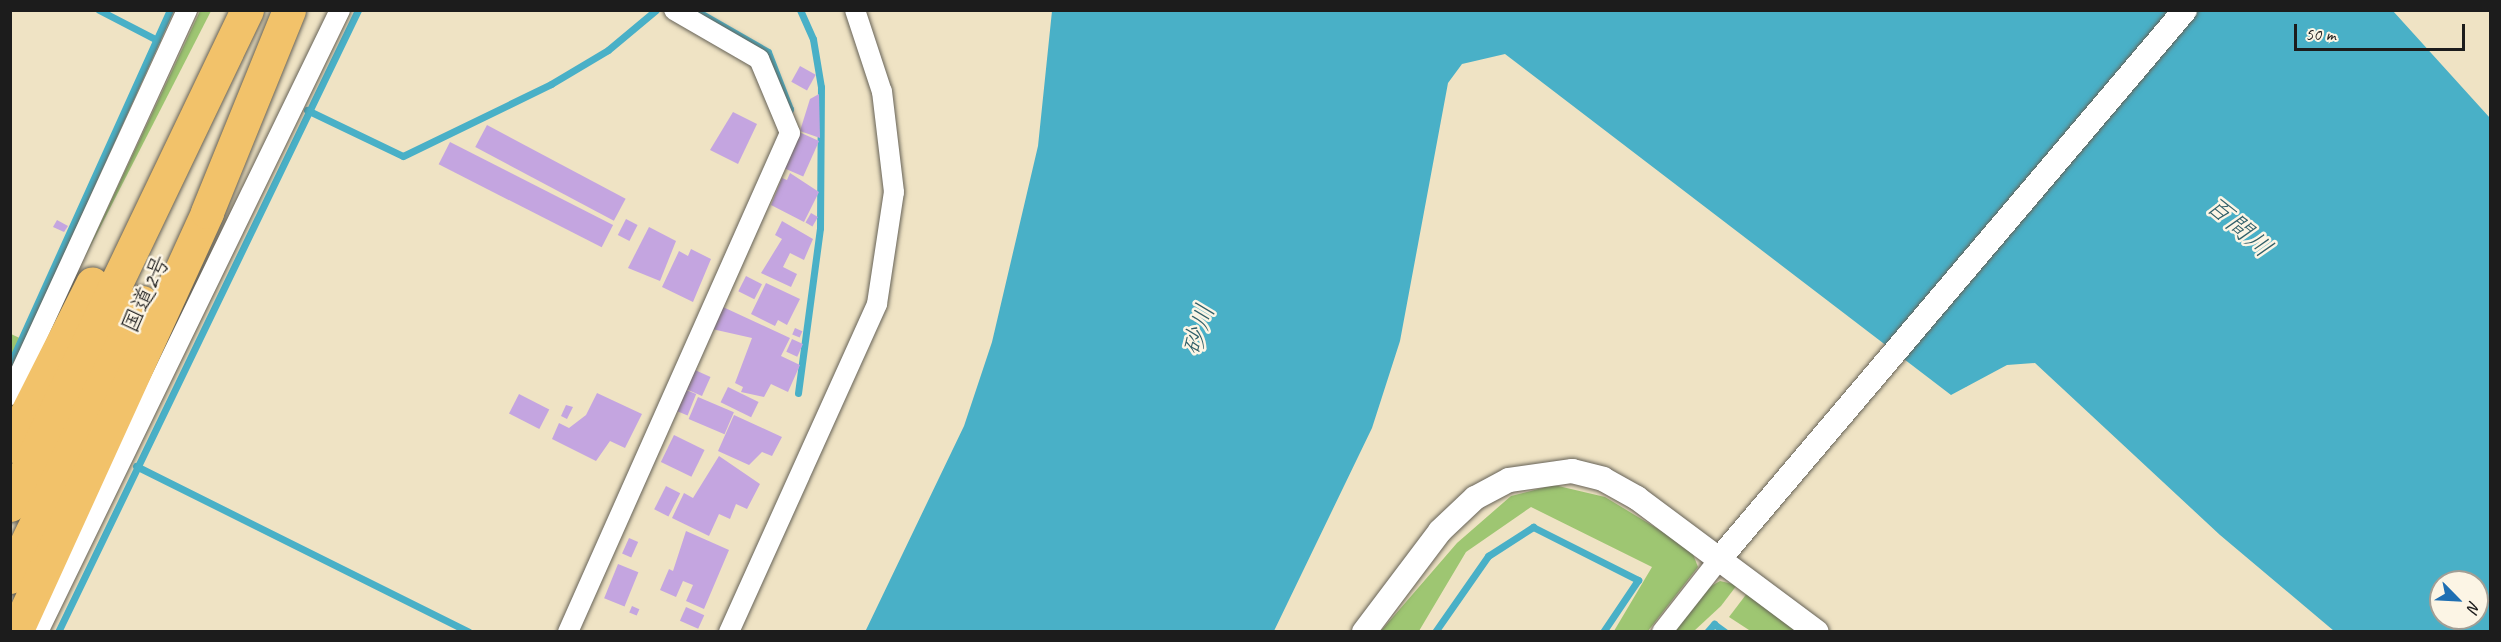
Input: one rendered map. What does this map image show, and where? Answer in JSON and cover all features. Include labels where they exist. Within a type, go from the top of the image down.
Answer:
[{"type":"highway","name":"国道2号","points":[[10,505],[247,10]]},
{"type":"highway","name":"国道2号","points":[[10,577],[281,10]]},
{"type":"highway","points":[[16,632],[207,212],[289,10]]},
{"type":"highway","points":[[10,446],[147,175],[191,128]]},
{"type":"street","points":[[10,395],[187,10]]},
{"type":"street","points":[[39,632],[340,10]]},
{"type":"street","points":[[568,632],[790,134],[759,59],[674,10]]},
{"type":"street","points":[[729,632],[877,304],[894,192],[882,92],[855,10]]},
{"type":"street","points":[[1662,632],[1721,557],[2185,10]]},
{"type":"street","points":[[1364,632],[1440,531],[1475,498],[1541,472],[1572,471],[1603,479],[1721,557],[1817,632]]},
{"type":"green space","points":[[200,11],[211,11],[85,257]]},
{"type":"green space","points":[[11,334],[26,341],[11,374]]},
{"type":"green space","points":[[1554,485],[1605,497],[1691,549],[1698,567],[1648,631],[1614,631],[1652,567],[1531,507],[1466,552],[1419,631],[1380,632],[1457,543],[1511,496]]},
{"type":"green space","points":[[1720,581],[1737,585],[1721,606],[1694,631],[1672,632],[1706,589]]},
{"type":"green space","points":[[1748,592],[1798,631],[1749,630],[1729,617]]},
{"type":"water","points":[[1052,11],[2393,11],[2490,118],[2490,631],[2334,631],[2220,535],[2035,363],[2007,365],[1951,395],[1505,54],[1462,64],[1448,83],[1400,341],[1372,428],[1274,631],[865,632],[964,426],[992,342],[1038,146]]},
{"type":"building","points":[[800,66],[816,75],[807,90],[791,82]]},
{"type":"building","points":[[819,94],[820,138],[800,131],[810,99]]},
{"type":"building","points":[[733,112],[757,124],[738,164],[710,150]]},
{"type":"building","points":[[487,125],[626,199],[614,221],[475,147]]},
{"type":"building","points":[[799,132],[819,141],[803,177],[783,168]]},
{"type":"building","points":[[450,142],[613,225],[602,247],[439,164]]},
{"type":"building","points":[[790,173],[819,192],[804,222],[771,205],[782,178],[787,180]]},
{"type":"building","points":[[811,213],[818,217],[812,227],[806,223]]},
{"type":"building","points":[[626,219],[638,225],[629,241],[618,235]]},
{"type":"building","points":[[57,220],[68,226],[64,232],[53,227]]},
{"type":"building","points":[[782,221],[813,239],[804,260],[790,253],[783,267],[797,274],[791,287],[761,273],[782,239],[775,235]]},
{"type":"building","points":[[649,227],[676,241],[660,281],[628,268]]},
{"type":"building","points":[[691,249],[711,259],[693,302],[662,287],[679,251],[688,256]]},
{"type":"building","points":[[746,276],[762,284],[754,299],[738,291]]},
{"type":"building","points":[[766,283],[800,299],[787,325],[778,320],[775,326],[751,314]]},
{"type":"building","points":[[723,307],[790,338],[781,356],[800,365],[788,392],[771,384],[764,397],[741,392],[743,387],[735,383],[752,338],[712,329]]},
{"type":"building","points":[[795,328],[802,331],[800,338],[792,334]]},
{"type":"building","points":[[792,339],[803,344],[797,357],[786,352]]},
{"type":"building","points":[[695,370],[711,377],[702,396],[686,389]]},
{"type":"building","points":[[728,387],[759,402],[751,417],[721,402]]},
{"type":"building","points":[[686,390],[696,394],[688,415],[677,411]]},
{"type":"building","points":[[597,393],[642,414],[625,448],[610,441],[596,461],[552,439],[559,423],[569,428],[586,415]]},
{"type":"building","points":[[519,394],[549,409],[539,429],[509,414]]},
{"type":"building","points":[[698,397],[734,412],[725,434],[689,419]]},
{"type":"building","points":[[566,405],[573,407],[567,419],[561,416]]},
{"type":"building","points":[[734,415],[782,437],[772,456],[762,452],[749,465],[718,451]]},
{"type":"building","points":[[674,435],[705,450],[691,477],[661,462]]},
{"type":"building","points":[[719,456],[760,484],[747,509],[736,504],[730,519],[719,514],[709,536],[672,518],[684,493],[693,498]]},
{"type":"building","points":[[666,486],[680,493],[668,516],[654,509]]},
{"type":"building","points":[[686,531],[729,550],[704,609],[686,601],[693,585],[683,581],[676,597],[660,590],[669,569],[673,571]]},
{"type":"building","points":[[629,538],[638,542],[631,558],[622,554]]},
{"type":"building","points":[[618,564],[638,572],[625,607],[604,598]]},
{"type":"building","points":[[632,606],[639,609],[637,616],[629,612]]},
{"type":"building","points":[[686,607],[704,615],[698,629],[680,621]]},
{"type":"waterway","points":[[99,10],[157,40]]},
{"type":"waterway","points":[[10,364],[170,10]]},
{"type":"waterway","points":[[58,632],[358,10]]},
{"type":"waterway","points":[[307,110],[403,156],[551,84],[608,50],[656,10]]},
{"type":"waterway","points":[[695,10],[768,52],[790,109],[787,117]]},
{"type":"waterway","points":[[798,393],[820,228],[821,87],[813,39],[800,10]]},
{"type":"waterway","points":[[136,466],[469,632]]},
{"type":"waterway","points":[[1435,632],[1488,556],[1533,527],[1638,580],[1603,632]]},
{"type":"waterway","points":[[1707,632],[1714,624],[1725,632]]},
{"type":"water label","name":"百間川","points":[[2239,227]]},
{"type":"water label","name":"砂川","points":[[1199,330]]}]
